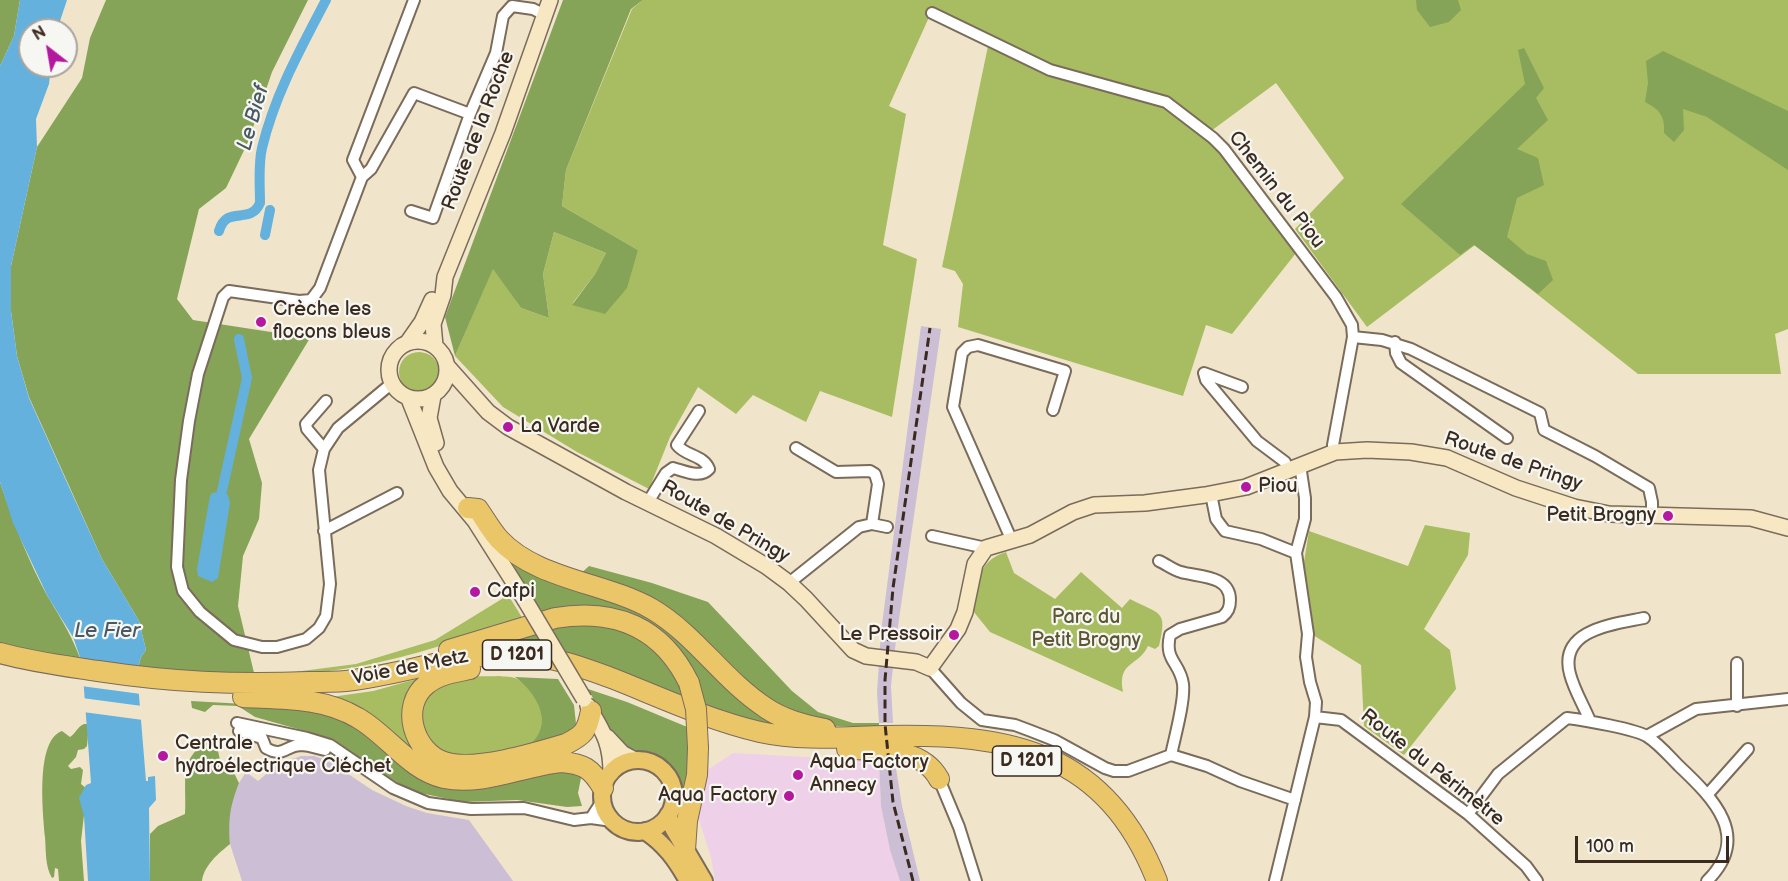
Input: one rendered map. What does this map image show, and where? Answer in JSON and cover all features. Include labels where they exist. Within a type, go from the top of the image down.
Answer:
[{"type":"highway","points":[[471,514],[478,509],[499,539],[521,556],[551,571],[639,602],[668,620],[741,688],[766,708],[804,725],[882,736]]},
{"type":"highway","points":[[308,682],[426,658],[555,618],[602,615],[630,623],[655,638],[674,658],[689,683],[696,709],[697,775],[687,821],[686,849]]},
{"type":"highway","name":"Voie de Metz","points":[[186,688],[346,681],[474,656],[500,654],[539,656],[565,661],[718,720],[762,732],[842,739],[882,736]]},
{"type":"highway","name":"Voie de Metz","points":[[6,661],[86,669],[243,697],[351,688],[448,667],[522,667],[567,672],[612,687],[721,731],[752,740],[807,748],[852,749]]},
{"type":"highway","points":[[488,667],[450,673],[427,684],[419,693],[413,706],[414,731],[421,745],[432,756],[456,765],[477,765],[566,744],[586,731],[587,705]]},
{"type":"highway","points":[[243,697],[309,701],[343,710],[378,732],[412,762],[442,777],[458,780],[481,779],[561,762],[590,769],[605,787]]},
{"type":"highway","name":"D 1201","points":[[882,736],[968,738],[994,741],[1030,751],[1060,765],[1087,782],[1125,818],[1157,881]]},
{"type":"highway","name":"D 1201","points":[[852,749],[905,746],[963,747],[991,751],[1031,762],[1069,782],[1095,802],[1125,836],[1137,854],[1149,881]]},
{"type":"highway","points":[[852,749],[907,754],[926,762],[939,779]]},
{"type":"highway","points":[[1125,818],[1143,839],[1165,881]]},
{"type":"main road","points":[[635,760],[654,764],[668,777],[674,796],[668,815],[656,827],[645,831],[625,830],[612,821],[605,812],[605,787],[622,764],[635,760]]},
{"type":"main road","points":[[668,815],[671,826],[704,881]]},
{"type":"main road","points":[[645,831],[669,850],[688,881]]},
{"type":"street","points":[[362,177],[353,160],[414,0]]},
{"type":"street","points":[[411,211],[433,218],[470,114],[496,53],[503,16],[512,6],[533,9],[548,7]]},
{"type":"street","name":"Route de la Roche","points":[[408,342],[415,334],[435,291],[445,277],[548,7]]},
{"type":"street","name":"Chemin du Piou","points":[[932,14],[1050,70],[1166,102],[1224,149],[1311,262],[1344,309],[1352,325],[1353,337],[1333,445],[1335,452]]},
{"type":"street","points":[[391,384],[338,428],[324,449],[319,470],[330,584],[326,616],[319,628],[306,639],[277,648],[234,640],[200,612],[183,591],[177,567],[181,480],[189,421],[198,374],[222,297],[229,291],[298,301],[311,300],[320,288],[362,177],[371,168],[414,93],[470,114]]},
{"type":"street","name":"Route de la Roche","points":[[435,346],[433,324],[443,295],[445,277]]},
{"type":"street","points":[[1353,337],[1395,342],[1540,413],[1544,430],[1595,456],[1649,488],[1652,515]]},
{"type":"street","points":[[471,514],[431,429],[429,411],[436,394],[446,379],[447,366],[442,352],[427,342],[408,342],[399,347],[389,364],[388,374],[391,384],[409,399],[417,400],[436,394],[454,388],[472,394]]},
{"type":"street","points":[[1395,342],[1396,353],[1401,363],[1507,438]]},
{"type":"street","points":[[1012,542],[953,408],[962,353],[969,347],[978,345],[1065,371],[1053,410]]},
{"type":"street","name":"Route de Pringy","points":[[447,366],[488,412],[508,427],[735,548],[789,584],[853,650],[866,656],[916,662],[930,668]]},
{"type":"street","points":[[1242,387],[1204,373],[1206,380],[1257,441],[1294,468],[1305,498],[1305,519],[1296,553],[1308,634],[1305,657],[1316,702],[1315,717],[1275,881]]},
{"type":"street","points":[[409,399],[436,467],[450,491],[471,514]]},
{"type":"street","points":[[324,449],[307,429],[306,424],[326,401]]},
{"type":"street","points":[[648,502],[666,473],[673,468],[696,474],[702,474],[709,469],[706,462],[684,452],[677,445],[699,411]]},
{"type":"street","points":[[796,448],[836,471],[870,471],[875,474],[878,484],[872,524]]},
{"type":"street","name":"Route de Pringy","points":[[932,536],[986,548],[1030,535],[1073,512],[1094,505],[1145,503],[1246,487],[1335,452],[1367,450],[1430,454],[1447,458],[1516,488],[1574,507],[1609,514],[1751,518],[1788,528]]},
{"type":"street","points":[[324,531],[397,493]]},
{"type":"street","points":[[1211,494],[1216,519],[1225,531],[1261,539],[1296,553]]},
{"type":"street","name":"D 1201","points":[[471,514],[605,735],[622,753],[635,760]]},
{"type":"street","points":[[789,584],[859,526],[872,524],[886,527]]},
{"type":"street","points":[[986,548],[975,564],[965,612],[958,629],[930,668],[961,703],[982,720],[1015,725],[1031,731],[1054,740],[1114,771],[1128,771],[1171,755],[1207,766],[1240,781],[1295,800]]},
{"type":"street","points":[[1159,561],[1180,572],[1200,574],[1223,583],[1230,595],[1228,612],[1217,620],[1180,629],[1170,635],[1167,647],[1169,655],[1183,682],[1171,755]]},
{"type":"street","points":[[1590,721],[1569,673],[1569,656],[1578,639],[1592,630],[1644,618]]},
{"type":"street","points":[[1737,663],[1737,706]]},
{"type":"street","points":[[1647,736],[1696,710],[1788,699]]},
{"type":"street","name":"Route du Périmètre","points":[[1315,717],[1341,720],[1468,814],[1526,866],[1537,881]]},
{"type":"street","points":[[1468,814],[1498,774],[1567,718],[1590,721],[1647,736],[1708,794],[1720,812],[1728,834],[1726,855],[1707,881]]},
{"type":"street","points":[[238,727],[330,745],[393,788],[428,802],[471,809],[524,808],[574,820],[591,818],[612,821]]},
{"type":"street","points":[[265,733],[266,748],[272,752],[279,753],[297,745],[340,753]]},
{"type":"street","name":"D 1201","points":[[605,735],[611,754],[605,787]]},
{"type":"street","points":[[1708,794],[1748,749]]},
{"type":"street","points":[[939,779],[959,827],[976,881]]},
{"type":"street","points":[[591,818],[605,787]]},
{"type":"shaded area","points":[[921,326],[941,329],[896,640],[891,686],[893,723],[879,723],[877,693],[881,632]]},
{"type":"shaded area","points":[[733,753],[879,761],[881,806],[890,850],[900,881],[715,881],[711,857],[698,817],[703,773]]},
{"type":"shaded area","points":[[301,756],[314,756],[329,761],[372,790],[406,806],[427,813],[469,820],[513,881],[242,881],[230,844],[228,820],[232,800],[239,783],[246,772],[258,781],[278,764]]},
{"type":"shaded area","points":[[879,761],[895,762],[902,806],[920,881],[900,881],[890,850],[881,806]]},
{"type":"green space","points":[[0,0],[20,0],[14,36],[0,66]]},
{"type":"green space","points":[[106,0],[308,0],[272,72],[248,142],[226,188],[199,209],[177,299],[193,320],[310,338],[249,439],[262,483],[259,519],[243,556],[238,606],[255,677],[137,671],[141,657],[146,650],[139,621],[102,559],[29,397],[17,356],[11,311],[11,266],[37,147],[82,78],[90,38]]},
{"type":"green space","points":[[563,0],[643,0],[631,9],[566,170],[562,206],[638,250],[627,288],[605,314],[572,305],[595,274],[606,253],[554,232],[543,274],[549,318],[521,308],[493,269],[455,356],[445,317]]},
{"type":"green space","points":[[643,0],[1788,0],[1788,329],[1775,334],[1781,374],[1638,374],[1475,245],[1367,327],[1295,229],[1344,178],[1276,83],[1211,131],[1296,253],[1232,334],[1206,325],[1183,396],[958,327],[963,284],[955,271],[942,267],[988,46],[930,15],[889,106],[906,114],[883,245],[917,259],[892,417],[820,391],[806,422],[753,395],[736,414],[698,387],[670,437],[649,489],[577,452],[503,407],[455,356],[493,268],[521,308],[549,318],[543,274],[554,232],[606,253],[595,274],[572,304],[638,250],[562,206],[566,170],[632,9]]},
{"type":"green space","points":[[1416,0],[1458,0],[1461,10],[1449,22],[1430,27],[1417,10]]},
{"type":"green space","points":[[1524,48],[1544,88],[1536,98],[1548,120],[1517,149],[1538,158],[1544,185],[1517,198],[1507,237],[1527,254],[1546,261],[1553,280],[1538,294],[1474,245],[1460,255],[1401,204],[1525,84],[1518,50]]},
{"type":"green space","points":[[1663,51],[1788,111],[1788,170],[1707,117],[1683,109],[1684,130],[1674,142],[1664,133],[1664,122],[1660,114],[1645,102],[1648,83],[1646,61]]},
{"type":"green space","points":[[419,352],[427,353],[433,358],[438,364],[438,380],[433,386],[427,391],[419,392],[411,391],[405,386],[400,380],[399,372],[400,364],[405,358],[411,353]]},
{"type":"green space","points":[[0,482],[34,569],[71,637],[82,663],[0,645]]},
{"type":"green space","points":[[1425,525],[1470,533],[1468,555],[1424,629],[1450,650],[1456,689],[1404,755],[1364,726],[1361,665],[1313,635],[1304,562],[1309,531],[1408,566]]},
{"type":"green space","name":"Parc du Petit Brogny","points":[[1006,552],[1014,573],[1055,599],[1081,572],[1122,608],[1130,599],[1159,615],[1162,619],[1162,634],[1159,646],[1155,649],[1148,646],[1144,653],[1126,669],[1122,682],[1123,692],[990,632],[973,611],[977,583],[983,568],[996,556]]},
{"type":"green space","points":[[508,556],[647,614],[783,725],[778,729],[705,710],[626,613],[593,606],[576,606],[542,614]]},
{"type":"green space","points":[[589,566],[652,583],[708,602],[792,691],[818,712],[853,723],[879,723],[879,727],[835,726],[807,722],[767,702],[724,661],[577,577]]},
{"type":"green space","points":[[505,597],[510,598],[523,619],[440,646],[377,663],[331,671],[255,677],[356,664],[435,640]]},
{"type":"green space","points":[[556,623],[608,623],[646,640],[667,660],[689,702],[476,648]]},
{"type":"green space","points":[[428,676],[409,697],[438,770],[331,697],[373,691]]},
{"type":"green space","points":[[499,676],[517,679],[536,698],[542,716],[542,726],[535,742],[521,749],[471,757],[448,754],[438,750],[431,743],[420,721],[420,711],[426,698],[444,684],[458,678]]},
{"type":"green space","points":[[515,677],[558,679],[574,705],[577,733],[525,748],[540,731],[541,712],[531,693]]},
{"type":"green space","points":[[588,689],[627,702],[692,729],[693,763],[682,801],[678,780],[668,762],[656,754],[631,749],[621,742],[605,721]]},
{"type":"green space","points":[[191,701],[334,709],[469,789],[485,789],[554,771],[582,773],[578,793],[582,806],[567,807],[517,800],[463,802],[415,792],[384,775],[333,739],[255,717],[238,706],[213,705],[205,712],[192,708]]},
{"type":"green space","points":[[84,724],[89,724],[87,746],[78,750],[76,757],[68,766],[71,769],[80,767],[83,770],[81,784],[87,789],[81,841],[84,881],[59,881],[58,869],[55,868],[52,878],[46,858],[42,796],[44,762],[53,737],[62,731],[70,737]]},
{"type":"green space","points":[[215,737],[220,760],[235,775],[239,783],[230,813],[230,844],[209,865],[202,881],[150,881],[150,834],[158,826],[185,814],[187,764],[201,745]]},
{"type":"water","name":"Le Fier","points":[[20,0],[67,0],[61,18],[18,18],[18,78],[50,78],[36,119],[37,147],[11,266],[11,311],[17,356],[29,398],[102,559],[139,621],[146,650],[141,657],[137,671],[146,781],[148,777],[155,776],[156,800],[149,808],[150,881],[88,881],[84,816],[79,798],[86,785],[91,783],[82,663],[73,637],[48,597],[13,523],[0,482],[0,66],[14,36]]},
{"type":"water","points":[[222,491],[228,495],[230,503],[218,578],[212,582],[198,576],[197,569],[210,496],[212,493]]},
{"type":"pier","points":[[79,664],[140,670],[141,694],[81,686]]},
{"type":"pier","points":[[82,698],[142,706],[143,720],[83,712]]},
{"type":"waterway","name":"Le Bief","points":[[219,231],[227,218],[250,213],[256,210],[260,203],[260,161],[267,128],[289,72],[326,0]]},
{"type":"waterway","points":[[265,235],[270,210]]},
{"type":"waterway","points":[[222,491],[247,378],[239,339]]},
{"type":"railway","points":[[913,881],[893,802],[885,724],[885,680],[893,588],[930,328]]},
{"type":"place","name":"Crèche les flocons bleus","points":[[261,322]]},
{"type":"place","name":"La Varde","points":[[508,427]]},
{"type":"place","name":"Piou","points":[[1246,487]]},
{"type":"place","name":"Petit Brogny","points":[[1668,516]]},
{"type":"place","name":"Cafpi","points":[[475,592]]},
{"type":"place","name":"Le Pressoir","points":[[954,635]]},
{"type":"place","name":"Centrale hydroélectrique Cléchet","points":[[163,756]]},
{"type":"place","name":"Aqua Factory Annecy","points":[[798,775]]},
{"type":"place","name":"Aqua Factory","points":[[789,796]]}]
